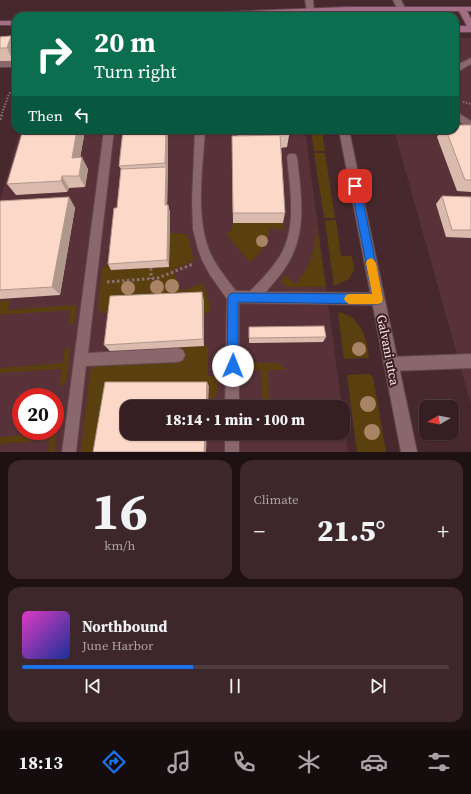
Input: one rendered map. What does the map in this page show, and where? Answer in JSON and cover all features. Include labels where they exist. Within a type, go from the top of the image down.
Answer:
[{"type":"main road","points":[[317,12],[401,8],[471,9]]},
{"type":"main road","points":[[459,29],[471,28],[462,9]]},
{"type":"main road","points":[[0,23],[12,23]]},
{"type":"main road","points":[[0,40],[12,39]]},
{"type":"street","name":"Galvani utca","points":[[345,134],[409,452]]},
{"type":"lane","points":[[309,0],[317,12]]},
{"type":"lane","points":[[397,0],[401,8]]},
{"type":"lane","points":[[459,68],[471,61]]},
{"type":"lane","points":[[0,64],[12,64]]},
{"type":"lane","points":[[459,117],[471,126]]},
{"type":"lane","points":[[69,452],[109,134]]},
{"type":"lane","points":[[200,134],[197,217],[201,243],[214,270],[233,297],[232,400]]},
{"type":"lane","points":[[253,297],[283,262],[295,236],[297,214],[292,157]]},
{"type":"lane","points":[[233,297],[378,299]]},
{"type":"lane","points":[[80,360],[178,354]]},
{"type":"lane","points":[[391,364],[471,361]]},
{"type":"lane","points":[[232,440],[232,452]]},
{"type":"path","points":[[0,120],[9,94],[12,91]]},
{"type":"path","points":[[90,283],[162,277],[208,258]]},
{"type":"path","points":[[150,279],[151,268]]},
{"type":"shaded area","points":[[459,38],[471,38],[471,404],[395,134],[459,134]]},
{"type":"shaded area","points":[[19,134],[306,134],[341,400],[120,400],[120,440],[346,440],[348,452],[0,452],[0,201]]},
{"type":"shaded area","points":[[312,134],[323,134],[325,151],[314,151]]},
{"type":"shaded area","points":[[314,153],[325,153],[335,218],[324,218]]},
{"type":"shaded area","points":[[336,220],[341,256],[352,256],[354,270],[349,279],[334,286],[325,221]]},
{"type":"shaded area","points":[[316,222],[326,287],[286,287],[281,281],[284,275],[296,284],[309,263],[316,239]]},
{"type":"shaded area","points":[[233,223],[283,223],[284,230],[270,228],[268,238],[263,247],[250,262],[226,233],[232,231]]},
{"type":"shaded area","points":[[170,233],[187,234],[194,261],[173,270],[181,292],[199,284],[204,285],[211,309],[210,311],[204,314],[203,300],[115,304],[114,312],[102,313],[98,308],[102,269],[105,266],[112,266],[112,270],[169,267]]},
{"type":"shaded area","points":[[10,300],[8,310],[73,305],[76,307],[74,323],[69,326],[70,310],[0,315],[0,301]]},
{"type":"shaded area","points":[[338,312],[346,314],[352,318],[361,328],[366,341],[369,356],[368,358],[344,359]]},
{"type":"shaded area","points":[[205,344],[208,348],[208,376],[215,376],[217,379],[218,387],[213,400],[208,400],[209,387],[111,387],[101,452],[81,452],[90,371],[95,365],[177,361],[178,347],[204,346]]},
{"type":"shaded area","points":[[65,347],[70,348],[66,382],[59,387],[62,369],[0,373],[0,368],[63,363]]},
{"type":"shaded area","points":[[249,363],[279,363],[286,370],[268,370],[269,400],[262,400],[261,370],[243,369]]},
{"type":"shaded area","points":[[369,374],[373,377],[386,452],[357,452],[347,375]]},
{"type":"shaded area","points":[[12,436],[12,440],[49,440],[0,444],[0,437]]},
{"type":"shaded area","points":[[49,440],[56,440],[54,452],[48,452]]},
{"type":"building","points":[[11,36],[7,48],[0,48],[0,37]]},
{"type":"building","points":[[459,125],[471,125],[471,180],[465,180],[448,134],[459,134]]},
{"type":"building","points":[[22,134],[76,134],[72,158],[82,157],[79,176],[62,176],[61,181],[7,184]]},
{"type":"building","points":[[123,134],[166,134],[165,163],[119,166]]},
{"type":"building","points":[[280,135],[285,213],[233,213],[232,136]]},
{"type":"building","points":[[166,167],[165,205],[168,205],[167,260],[108,264],[114,208],[117,208],[121,169]]},
{"type":"building","points":[[442,196],[471,197],[471,230],[452,230]]},
{"type":"building","points":[[69,197],[52,287],[0,290],[0,201]]},
{"type":"building","points":[[202,292],[203,339],[104,345],[110,296]]},
{"type":"building","points":[[324,326],[326,337],[249,338],[249,327]]},
{"type":"building","points":[[105,382],[207,382],[206,400],[120,400],[120,440],[205,440],[204,452],[93,452]]},
{"type":"slow traffic","points":[[349,299],[378,299],[371,263]]},
{"type":"route","points":[[233,366],[233,297],[378,299],[355,186]]}]
